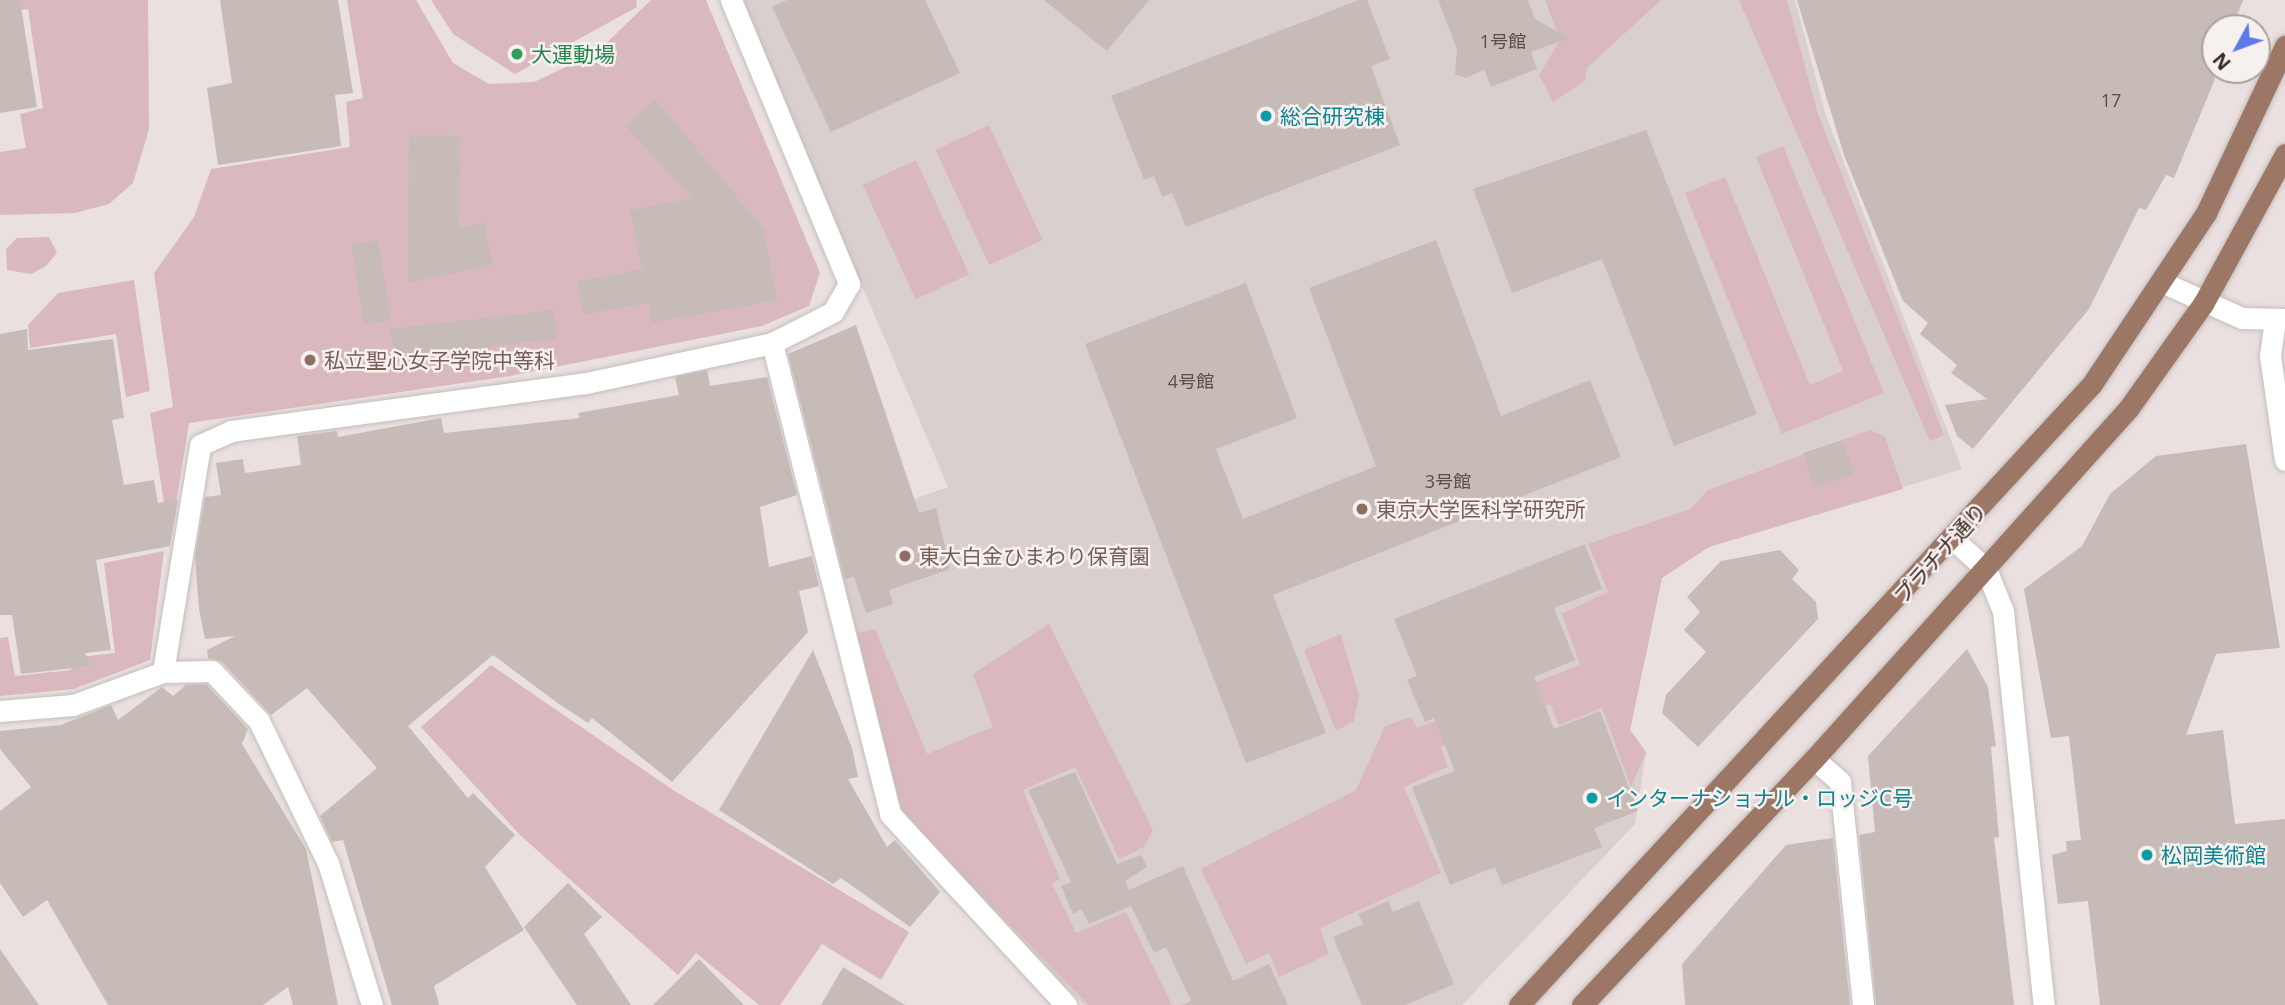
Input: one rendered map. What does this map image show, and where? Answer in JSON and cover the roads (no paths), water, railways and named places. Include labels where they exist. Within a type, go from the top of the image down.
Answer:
[{"type":"main road","name":"プラチナ通り","points":[[1519,1005],[1954,540],[2092,384],[2164,283],[2239,148],[2285,46]]},
{"type":"main road","points":[[1582,1005],[1814,759],[2128,409],[2203,304],[2285,154]]},
{"type":"street","points":[[163,672],[200,444],[231,431],[586,383],[772,343],[833,312],[849,284],[731,0]]},
{"type":"street","points":[[2164,283],[2203,304],[2280,320],[2270,356],[2285,460]]},
{"type":"street","points":[[772,343],[890,814],[1066,1005]]},
{"type":"street","points":[[1954,540],[1986,569],[2003,611],[2044,1005]]},
{"type":"street","points":[[0,710],[73,705],[163,672],[212,671],[258,721],[328,863],[372,1005]]},
{"type":"street","points":[[1814,759],[1840,782],[1863,1005]]},
{"type":"place","name":"大運動場","points":[[517,54]]},
{"type":"place","name":"総合研究棟","points":[[1266,116]]},
{"type":"place","name":"私立聖心女子学院中等科","points":[[310,360]]},
{"type":"place","name":"東京大学医科学研究所","points":[[1362,509]]},
{"type":"place","name":"東大白金ひまわり保育園","points":[[905,556]]},
{"type":"place","name":"インターナショナル・ロッジC号","points":[[1592,798]]},
{"type":"place","name":"松岡美術館","points":[[2147,855]]}]
